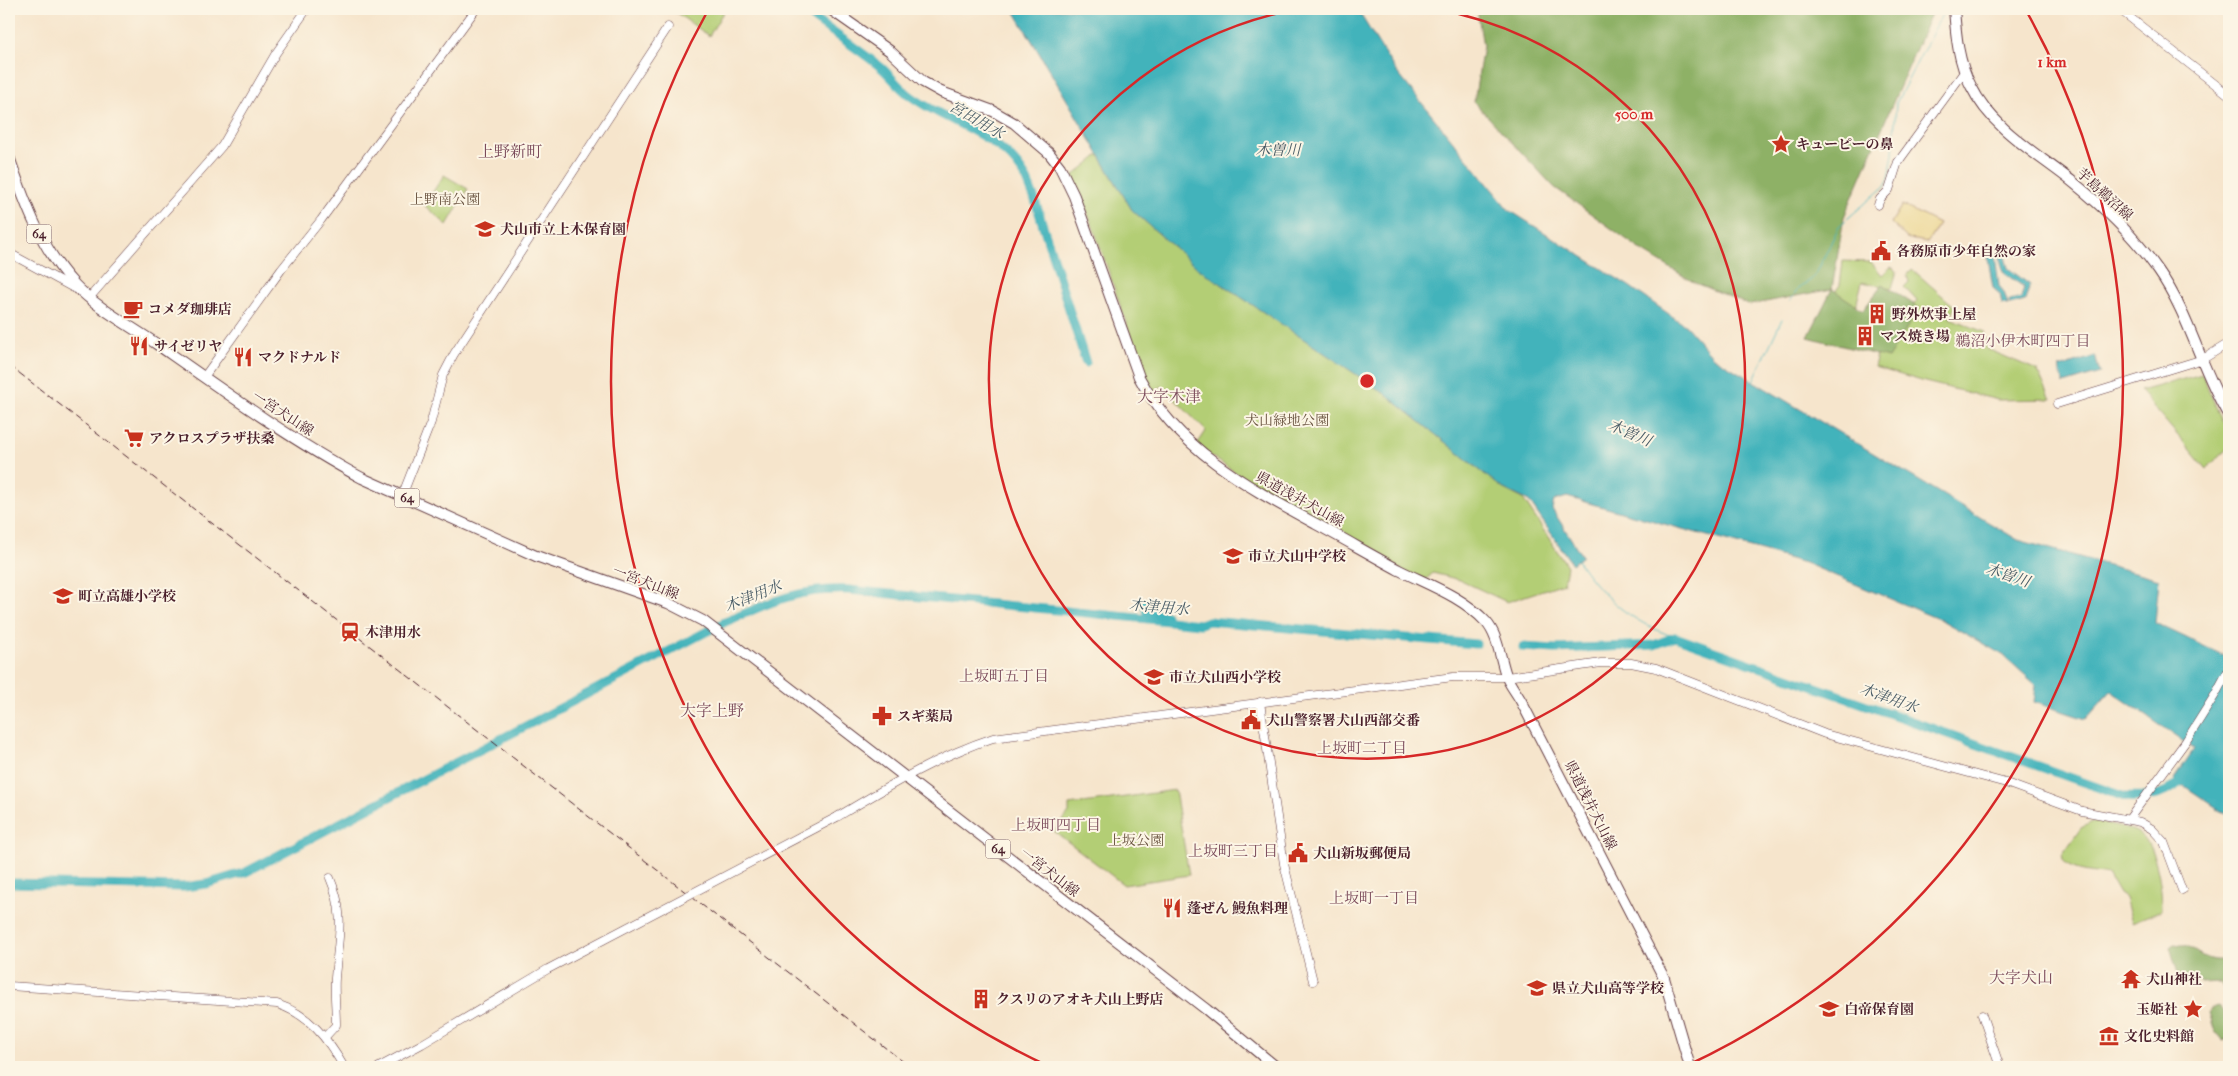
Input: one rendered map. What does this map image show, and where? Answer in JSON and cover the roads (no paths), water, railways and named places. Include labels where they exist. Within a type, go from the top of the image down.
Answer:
[{"type":"main road","name":"県道浅井犬山線","points":[[830,9],[890,51],[923,82],[941,92],[993,111],[1014,123],[1049,153],[1060,167],[1074,196],[1139,377],[1157,406],[1219,468],[1265,497],[1446,593],[1475,611],[1488,624],[1493,632],[1507,677],[1664,978],[1690,1067]]},
{"type":"main road","name":"芋島鵜沼線","points":[[1954,9],[1956,37],[1964,72],[1980,102],[1997,122],[2106,211],[2145,252],[2175,297],[2214,388],[2229,416]]},
{"type":"main road","name":"一宮犬山線","points":[[9,157],[27,206],[44,243],[75,284],[90,297],[204,377],[340,467],[536,556],[668,603],[703,620],[1207,1010],[1276,1067]]},
{"type":"street","points":[[9,254],[90,297],[222,146],[276,53],[308,9]]},
{"type":"street","points":[[204,377],[281,270],[321,220],[476,9]]},
{"type":"street","points":[[2118,9],[2229,95]]},
{"type":"street","points":[[402,496],[431,422],[443,375],[454,354],[668,27]]},
{"type":"street","points":[[1878,205],[1880,199],[1889,190],[1898,162],[1964,72]]},
{"type":"street","points":[[2057,404],[2203,359],[2229,343]]},
{"type":"street","points":[[379,1067],[422,1044],[548,969],[837,817],[907,777],[969,746],[993,738],[1453,677],[1507,677],[1601,663],[1631,662],[1656,668],[1825,734],[2006,783],[2082,811],[2129,819],[2152,829],[2164,842],[2182,890]]},
{"type":"street","points":[[2129,819],[2186,741],[2229,669]]},
{"type":"street","points":[[1260,702],[1284,864],[1313,981]]},
{"type":"street","points":[[325,1037],[336,1025],[335,979],[340,920],[340,908],[330,878]]},
{"type":"street","points":[[9,986],[266,1002],[287,1008],[301,1015],[325,1037],[344,1067]]},
{"type":"street","points":[[1982,1015],[2000,1067]]},
{"type":"water","name":"木曽川","points":[[1013,9],[1357,9],[1395,70],[1509,210],[1629,286],[1686,326],[1713,357],[2018,540],[2159,579],[2155,623],[2229,658],[2229,816],[2174,779],[2194,749],[2111,691],[2086,719],[2034,702],[2036,685],[2003,655],[1943,621],[1805,563],[1567,497],[1554,501],[1552,509],[1582,556],[1572,564],[1529,501],[1502,488],[1384,393],[1199,269],[1132,210]]},
{"type":"water","points":[[1994,251],[2004,253],[2008,268],[2030,285],[2025,301],[2010,305],[2009,301],[2021,298],[2024,287],[2004,273],[1999,257],[1995,256],[1999,286],[2004,292],[2008,305],[2002,304],[2000,294],[1993,288],[1988,258]]},
{"type":"water","points":[[2095,356],[2100,373],[2064,384],[2059,368]]},
{"type":"waterway","name":"宮田用水","points":[[804,9],[813,18],[882,68],[908,94],[938,113],[985,137],[1012,159],[1025,176],[1034,197],[1086,363]]},
{"type":"waterway","points":[[1791,300],[1800,286],[1815,276],[1839,226],[1885,186],[1889,178],[1893,154],[1896,103],[1945,9]]},
{"type":"waterway","points":[[1753,381],[1782,319]]},
{"type":"waterway","points":[[1576,558],[1585,572],[1618,606],[1645,624],[1675,637]]},
{"type":"waterway","name":"木津用水","points":[[9,883],[184,887],[206,884],[246,872],[725,622],[785,598],[815,591],[849,590],[1200,624],[1208,621],[1476,644]]},
{"type":"waterway","name":"宮田用水","points":[[1143,602],[1147,612],[1166,616]]},
{"type":"waterway","name":"木津用水","points":[[1523,647],[1555,649],[1654,645],[1675,637],[2125,797],[2144,797],[2160,794],[2189,776]]},
{"type":"railway","points":[[9,365],[910,1067]]},
{"type":"place","name":"キューピーの鼻","points":[[1781,144]]},
{"type":"place","name":"犬山市立上木保育園","points":[[485,229]]},
{"type":"place","name":"各務原市少年自然の家","points":[[1881,251]]},
{"type":"place","name":"コメダ珈琲店","points":[[133,309]]},
{"type":"place","name":"野外炊事上屋","points":[[1877,314]]},
{"type":"place","name":"マス焼き場","points":[[1865,336]]},
{"type":"place","name":"サイゼリヤ","points":[[139,346]]},
{"type":"place","name":"マクドナルド","points":[[243,357]]},
{"type":"place","name":"アクロスプラザ扶桑","points":[[134,438]]},
{"type":"place","name":"市立犬山中学校","points":[[1233,556]]},
{"type":"place","name":"町立高雄小学校","points":[[63,596]]},
{"type":"place","name":"木津用水","points":[[350,632]]},
{"type":"place","name":"市立犬山西小学校","points":[[1154,677]]},
{"type":"place","name":"スギ薬局","points":[[882,716]]},
{"type":"place","name":"犬山警察署犬山西部交番","points":[[1251,720]]},
{"type":"place","name":"犬山新坂郵便局","points":[[1298,853]]},
{"type":"place","name":"蓬ぜん 鰻魚料理","points":[[1172,908]]},
{"type":"place","name":"犬山神社","points":[[2131,979]]},
{"type":"place","name":"県立犬山高等学校","points":[[1537,988]]},
{"type":"place","name":"クスリのアオキ犬山上野店","points":[[981,999]]},
{"type":"place","name":"白帝保育園","points":[[1829,1009]]},
{"type":"place","name":"玉姫社","points":[[2193,1009]]},
{"type":"place","name":"文化史料館","points":[[2109,1036]]},
{"type":"district","name":"上野新町","points":[[510,151]]},
{"type":"district","name":"鵜沼小伊木町四丁目","points":[[2023,341]]},
{"type":"district","name":"大字木津","points":[[1169,396]]},
{"type":"district","name":"上坂町五丁目","points":[[1004,676]]},
{"type":"district","name":"大字上野","points":[[712,710]]},
{"type":"district","name":"上坂町二丁目","points":[[1362,748]]},
{"type":"district","name":"上坂町四丁目","points":[[1056,825]]},
{"type":"district","name":"上坂町三丁目","points":[[1233,851]]},
{"type":"district","name":"上坂町一丁目","points":[[1374,898]]},
{"type":"district","name":"大字犬山","points":[[2021,977]]},
{"type":"park label","name":"上野南公園","points":[[445,199]]},
{"type":"park label","name":"犬山緑地公園","points":[[1287,420]]},
{"type":"park label","name":"上坂公園","points":[[1136,840]]}]
